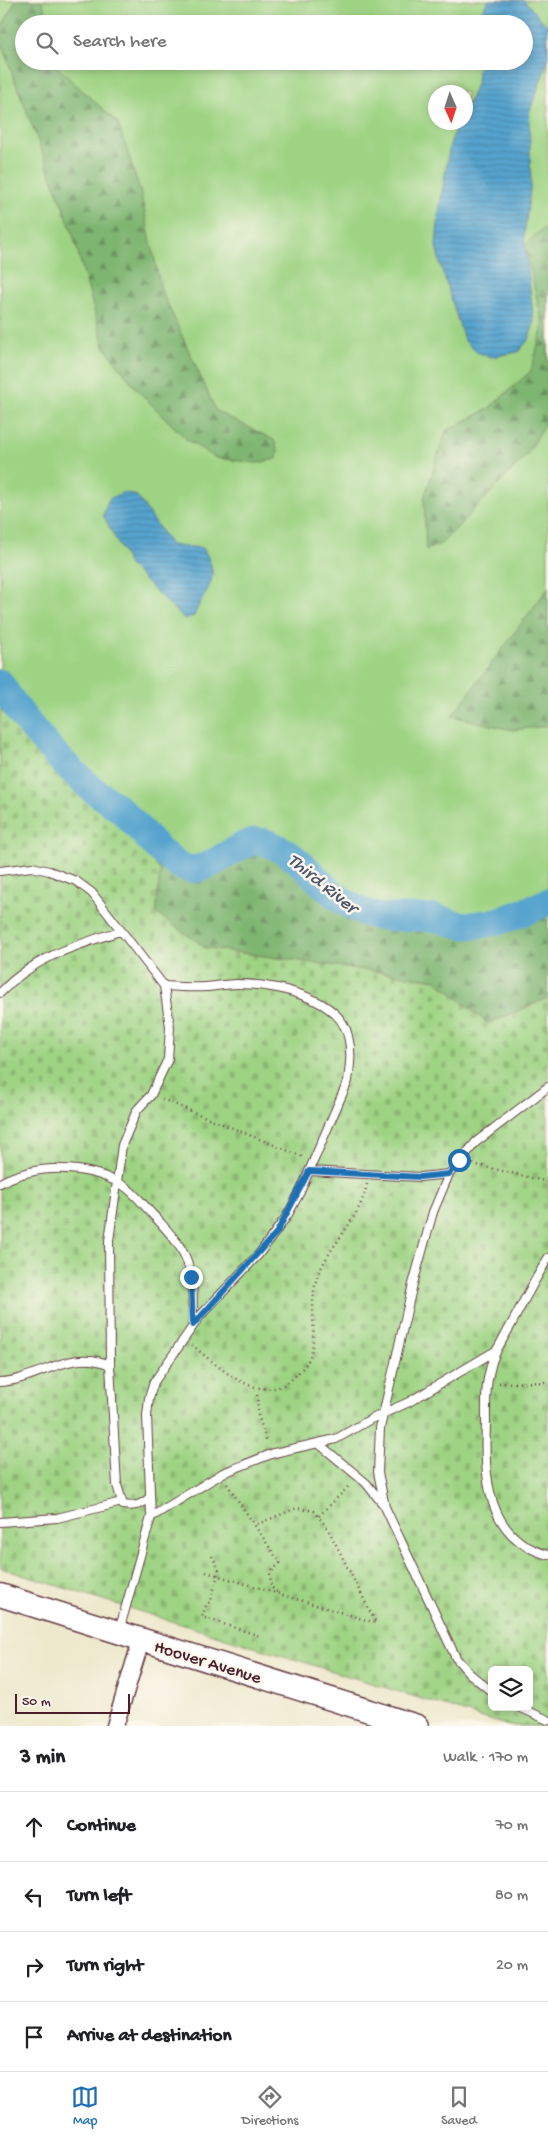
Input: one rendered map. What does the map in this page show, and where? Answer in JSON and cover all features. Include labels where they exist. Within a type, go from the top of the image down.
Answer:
[{"type":"street","name":"Hoover Avenue","points":[[0,1595],[118,1634],[417,1726]]},
{"type":"street","points":[[115,1726],[141,1641]]},
{"type":"lane","points":[[0,871],[32,867],[49,870],[76,881],[92,893],[164,986],[170,1026],[168,1059],[151,1095],[137,1110],[128,1127],[122,1145],[109,1241],[110,1365],[117,1485],[124,1505],[143,1504],[150,1497]]},
{"type":"lane","points":[[0,992],[11,981],[50,956],[74,945],[120,931]]},
{"type":"lane","points":[[118,1634],[151,1517],[148,1398],[154,1382],[182,1338],[277,1232],[296,1200],[348,1081],[350,1046],[343,1023],[328,1008],[314,1000],[266,986],[236,984],[205,988],[164,986]]},
{"type":"lane","points":[[488,1689],[469,1674],[456,1658],[385,1507],[380,1489],[378,1448],[383,1414],[430,1221],[449,1174],[459,1160],[491,1130],[548,1087]]},
{"type":"lane","points":[[0,1183],[28,1173],[62,1169],[90,1173],[117,1182],[133,1193],[168,1232],[187,1261],[191,1277],[193,1325]]},
{"type":"lane","points":[[309,1171],[420,1177],[449,1174]]},
{"type":"lane","points":[[548,1258],[497,1350],[490,1369],[486,1470],[489,1494],[497,1516],[511,1534],[525,1546],[548,1555]]},
{"type":"lane","points":[[151,1517],[220,1475],[270,1454],[336,1439],[409,1402],[497,1350]]},
{"type":"lane","points":[[0,1382],[22,1379],[61,1362],[73,1359],[92,1359],[110,1365]]},
{"type":"lane","points":[[319,1444],[358,1477],[385,1507]]},
{"type":"lane","points":[[0,1522],[58,1518],[122,1502]]},
{"type":"lane","points":[[528,1711],[548,1720]]},
{"type":"path","points":[[151,1095],[314,1161]]},
{"type":"path","points":[[459,1160],[548,1182]]},
{"type":"path","points":[[182,1338],[236,1379],[258,1389],[280,1386],[291,1381],[311,1354],[312,1311],[316,1282],[339,1236],[364,1198],[369,1175]]},
{"type":"path","points":[[488,1383],[548,1382]]},
{"type":"path","points":[[258,1389],[258,1415],[270,1454]]},
{"type":"path","points":[[220,1475],[280,1563],[273,1568],[270,1581],[271,1587],[280,1594]]},
{"type":"path","points":[[319,1516],[358,1477]]},
{"type":"path","points":[[206,1572],[376,1623],[342,1555],[319,1516],[307,1508],[297,1508],[255,1525]]},
{"type":"path","points":[[212,1556],[218,1563],[218,1575],[210,1601],[206,1605],[202,1617],[260,1636]]},
{"type":"green space","points":[[0,0],[548,0],[548,902],[503,921],[461,925],[433,918],[385,918],[362,913],[339,898],[310,870],[250,844],[206,866],[191,869],[183,867],[157,847],[124,812],[96,792],[41,739],[0,683]]},
{"type":"green space","points":[[16,0],[42,0],[47,15],[15,15],[15,70],[60,70],[118,123],[140,190],[161,289],[216,411],[274,440],[278,451],[277,459],[256,463],[216,458],[186,439],[137,390],[104,346],[72,231],[0,41],[0,30]]},
{"type":"green space","points":[[543,228],[548,229],[548,419],[526,456],[442,543],[426,550],[424,498],[446,431],[488,409],[531,371],[543,326],[525,245]]},
{"type":"green space","points":[[548,588],[548,726],[512,730],[452,716]]},
{"type":"green space","points":[[0,683],[41,739],[65,764],[91,788],[123,812],[156,847],[173,862],[182,867],[190,869],[209,865],[248,843],[258,841],[279,848],[289,854],[332,893],[355,908],[376,916],[436,918],[457,924],[472,925],[506,919],[548,902],[548,998],[488,1024],[436,980],[206,948],[156,913],[0,777]]},
{"type":"green space","points":[[0,709],[73,790],[117,822],[160,870],[156,913],[206,948],[436,980],[488,1024],[548,998],[548,1726],[509,1726],[0,1568]]},
{"type":"water","points":[[488,0],[524,0],[547,26],[548,61],[529,113],[531,182],[524,236],[534,323],[529,339],[518,352],[491,357],[476,352],[464,340],[436,246],[439,211],[450,144],[455,130],[473,130],[473,92],[477,82],[478,70],[533,70],[533,15],[482,15]]},
{"type":"water","points":[[124,492],[137,496],[171,545],[203,548],[212,568],[212,576],[194,616],[184,619],[129,565],[103,515],[109,499]]},
{"type":"waterway","name":"Third River","points":[[0,683],[41,739],[65,764],[91,788],[123,812],[165,855],[182,866],[190,869],[200,868],[248,843],[258,841],[279,848],[289,854],[332,893],[355,908],[376,916],[436,918],[457,924],[472,925],[506,919],[548,902]]},
{"type":"route","points":[[191,1277],[193,1325],[277,1232],[300,1192],[309,1171],[420,1177],[449,1174],[459,1160]]}]
